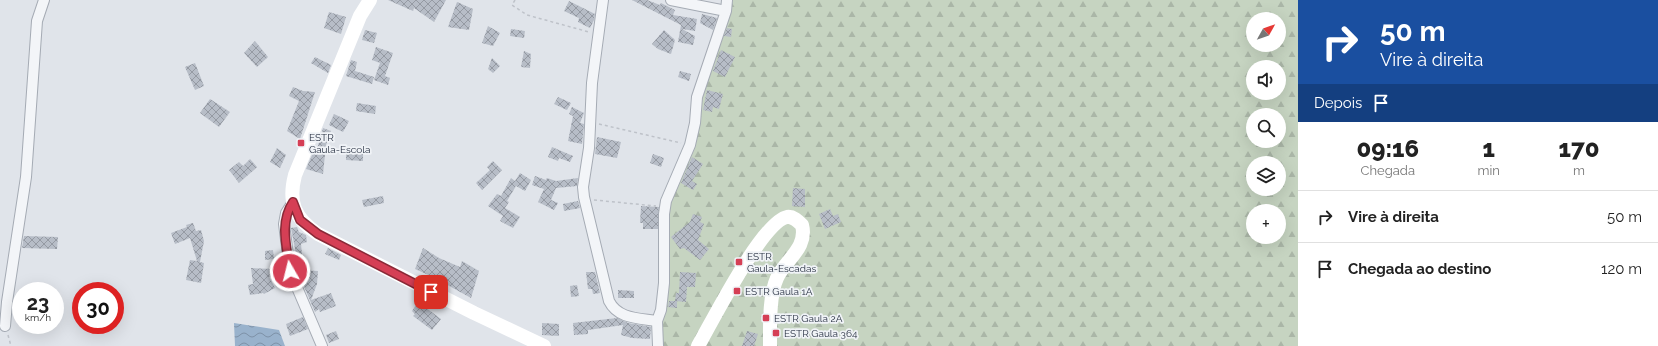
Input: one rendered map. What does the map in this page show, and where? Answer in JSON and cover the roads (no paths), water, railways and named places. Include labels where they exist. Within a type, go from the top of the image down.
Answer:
[{"type":"main road","points":[[370,0],[360,16],[295,175],[292,188],[293,202],[300,220],[318,234],[474,313],[544,346]]},
{"type":"main road","points":[[698,346],[751,255],[769,230],[782,219],[788,217],[795,218],[802,225],[804,237],[801,244],[781,270],[776,280],[771,312],[770,346]]},
{"type":"street","points":[[5,326],[7,302],[26,177],[37,21],[44,0]]},
{"type":"street","points":[[604,0],[592,83],[589,148],[584,179],[585,199],[609,301],[612,307],[618,313],[626,316],[657,321]]},
{"type":"street","points":[[671,0],[726,11]]},
{"type":"street","points":[[658,346],[657,321],[661,310],[664,283],[666,207],[670,191],[690,145],[697,97],[726,11],[727,0]]},
{"type":"street","points":[[293,202],[286,213],[284,224],[290,271],[322,346]]},
{"type":"water","points":[[234,323],[279,330],[285,346],[235,346]]},
{"type":"place","name":"ESTR Gaula-Escola","points":[[301,143]]},
{"type":"place","name":"ESTR Gaula-Escadas","points":[[739,262]]},
{"type":"place","name":"ESTR Gaula 1A","points":[[737,291]]},
{"type":"place","name":"ESTR Gaula 2A","points":[[766,318]]},
{"type":"place","name":"ESTR Gaula 364","points":[[776,333]]}]
